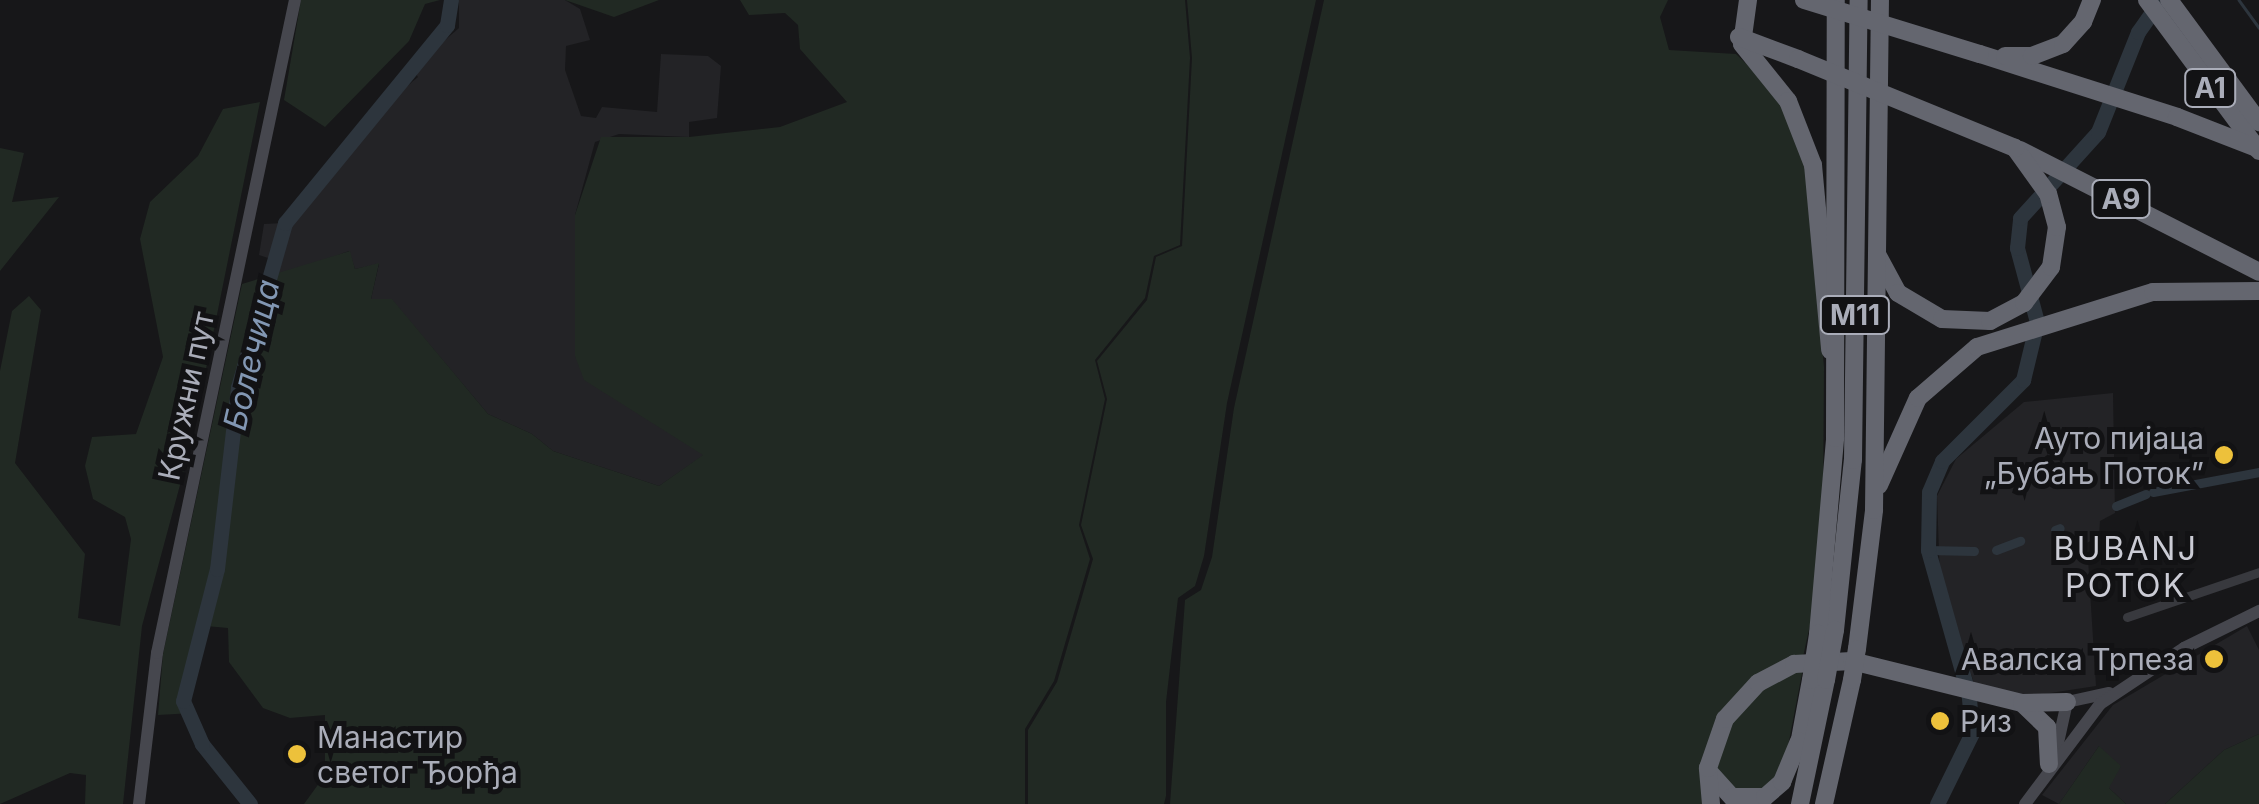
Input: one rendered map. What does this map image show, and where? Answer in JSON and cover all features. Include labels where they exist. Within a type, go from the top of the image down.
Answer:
[{"type":"highway","points":[[1748,0],[1740,36],[1788,101],[1809,150],[1822,315],[1836,370]]},
{"type":"highway","points":[[1804,0],[1980,54],[2259,150]]},
{"type":"highway","name":"M11","points":[[1826,632],[1836,370],[1836,0]]},
{"type":"highway","name":"M11","points":[[1800,804],[1853,460],[1860,0]]},
{"type":"highway","points":[[1824,804],[1852,680],[1874,510],[1880,0]]},
{"type":"highway","points":[[1980,54],[2022,57],[2052,48],[2077,30],[2092,0]]},
{"type":"highway","name":"A1","points":[[2148,0],[2170,12],[2259,122]]},
{"type":"highway","name":"A1","points":[[2170,12],[2259,150]]},
{"type":"highway","name":"A9","points":[[1740,36],[2015,148],[2259,272]]},
{"type":"highway","points":[[1875,235],[1885,275],[1915,307],[1952,321],[2000,318],[2038,290],[2057,240],[2048,194],[2015,148]]},
{"type":"highway","points":[[1874,510],[1891,449],[1918,398],[1964,356],[2020,330],[2153,292],[2259,291]]},
{"type":"highway","points":[[1711,804],[1710,759],[1736,704],[1794,664],[1852,660],[2022,703],[2068,702]]},
{"type":"highway","name":"M11","points":[[1785,804],[1818,680]]},
{"type":"highway","points":[[2022,703],[2047,727],[2045,772]]},
{"type":"highway","points":[[1710,759],[1721,791],[1756,800],[1778,787],[1800,742]]},
{"type":"main road","name":"Кружни пут","points":[[139,804],[157,653],[294,0]]},
{"type":"main road","points":[[2068,702],[2117,690],[2259,610]]},
{"type":"main road","points":[[2025,804],[2070,740],[2117,690]]},
{"type":"main road","points":[[2068,702],[2070,740]]},
{"type":"main road","points":[[2045,772],[2068,702]]},
{"type":"street","points":[[2126,618],[2259,572]]},
{"type":"shaded area","points":[[301,0],[440,0],[425,4],[409,41],[325,127],[284,100]]},
{"type":"shaded area","points":[[459,0],[565,0],[580,9],[590,40],[566,46],[565,70],[581,116],[596,118],[602,107],[657,112],[661,54],[708,56],[721,66],[717,118],[689,122],[689,137],[619,134],[595,142],[575,215],[704,455],[659,486],[553,451],[532,434],[488,414],[392,300],[371,299],[379,264],[355,269],[349,251],[276,278],[268,258],[259,255],[264,224],[284,223],[379,110],[418,77],[412,69],[459,28]]},
{"type":"shaded area","points":[[565,0],[659,0],[614,17]]},
{"type":"shaded area","points":[[740,0],[1185,0],[1190,58],[1180,245],[1154,256],[1145,298],[1095,360],[1105,399],[1079,525],[1090,559],[1054,681],[1025,729],[1025,804],[304,804],[325,775],[325,715],[290,718],[263,708],[229,662],[228,628],[206,626],[195,648],[187,702],[193,713],[158,715],[163,654],[242,284],[350,251],[355,269],[379,263],[371,299],[392,299],[488,414],[532,434],[553,451],[659,486],[703,455],[584,380],[575,356],[575,215],[601,137],[689,137],[780,127],[847,102],[800,49],[798,25],[785,13],[749,15]]},
{"type":"shaded area","points":[[1187,0],[1316,0],[1227,403],[1204,556],[1195,586],[1178,598],[1166,702],[1166,796],[1164,804],[1028,804],[1028,730],[1057,682],[1093,559],[1081,525],[1107,399],[1097,361],[1147,300],[1156,257],[1182,246],[1192,58]]},
{"type":"shaded area","points":[[1324,0],[1668,0],[1660,17],[1669,50],[1736,54],[1782,98],[1805,150],[1824,367],[1823,516],[1814,607],[1803,657],[1745,688],[1704,804],[1170,804],[1185,600],[1201,590],[1212,557],[1234,408]]},
{"type":"shaded area","points":[[260,102],[190,448],[142,626],[123,804],[85,804],[86,775],[70,773],[0,804],[0,371],[12,311],[29,296],[41,310],[15,463],[85,554],[78,618],[120,626],[131,539],[125,517],[93,499],[85,466],[92,437],[136,434],[163,357],[140,239],[150,202],[198,156],[223,109]]},
{"type":"shaded area","points":[[0,148],[24,153],[12,202],[59,197],[0,271]]},
{"type":"shaded area","points":[[2113,393],[2115,513],[2100,521],[2099,536],[2087,543],[2096,686],[2030,696],[1974,683],[1940,580],[1937,496],[1956,459],[2024,402]]},
{"type":"shaded area","points":[[2247,626],[2259,650],[2259,734],[2224,750],[2165,804],[2126,804],[2109,788],[2099,746],[2059,804],[2042,795],[2113,705]]},
{"type":"shaded area","points":[[1803,668],[1785,762],[1772,787],[1732,792],[1714,763],[1718,744],[1752,695]]},
{"type":"shaded area","points":[[2259,734],[2259,804],[2165,804],[2224,750]]},
{"type":"shaded area","points":[[2099,746],[2121,766],[2109,788],[2126,804],[2059,804]]},
{"type":"waterway","name":"Болечица","points":[[250,804],[202,744],[183,701],[217,569],[238,387],[285,223],[447,25],[451,0]]},
{"type":"waterway","points":[[2239,0],[2259,28]]},
{"type":"waterway","points":[[1937,804],[1972,733],[1969,696],[1928,550],[1929,492],[1942,461],[2023,380],[2037,322],[2017,248],[2020,218],[2098,132],[2138,32],[2160,1]]},
{"type":"waterway","points":[[2153,492],[2259,472]]},
{"type":"waterway","points":[[2116,506],[2146,494]]},
{"type":"waterway","points":[[2055,530],[2060,528]]},
{"type":"waterway","points":[[1996,550],[2020,541]]},
{"type":"waterway","points":[[1928,550],[1974,551]]},
{"type":"place","name":"Ауто пијаца „Бубањ Поток”","points":[[2224,455]]},
{"type":"place","name":"Авалска Трпеза","points":[[2214,659]]},
{"type":"place","name":"Риз","points":[[1940,721]]},
{"type":"place","name":"Манастир светог Ђорђа","points":[[297,754]]},
{"type":"district","name":"BUBANJ POTOK","points":[[2126,568]]}]
